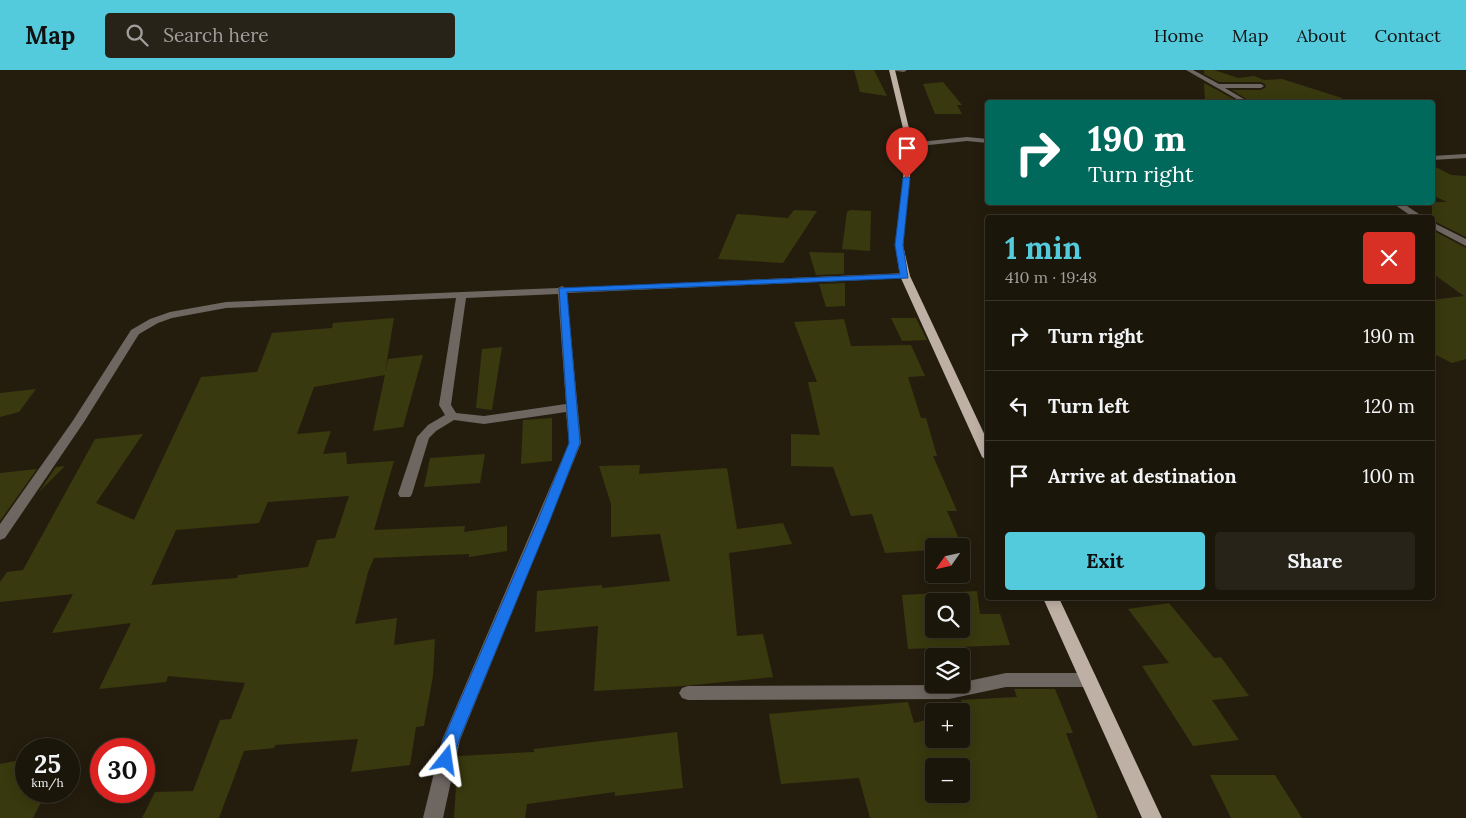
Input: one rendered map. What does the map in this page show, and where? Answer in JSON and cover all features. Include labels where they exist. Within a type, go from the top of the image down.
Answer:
[{"type":"main road","points":[[892,70],[910,145],[899,245],[905,276],[985,451]]},
{"type":"main road","points":[[1052,600],[1152,818]]},
{"type":"street","points":[[892,70],[904,70]]},
{"type":"street","points":[[1189,70],[1242,100]]},
{"type":"street","points":[[1216,86],[1260,86]]},
{"type":"street","points":[[910,145],[967,139],[985,141]]},
{"type":"street","points":[[1435,158],[1466,156]]},
{"type":"street","points":[[1400,205],[1416,215]]},
{"type":"street","points":[[1435,226],[1466,243]]},
{"type":"street","points":[[0,535],[78,422],[135,332],[154,321],[170,315],[226,305],[905,276]]},
{"type":"street","points":[[434,818],[451,740],[575,443],[562,290]]},
{"type":"street","points":[[452,416],[445,405],[462,294]]},
{"type":"street","points":[[405,494],[423,437],[432,428],[452,416],[484,420],[573,407]]},
{"type":"street","points":[[688,693],[949,692],[983,683],[1006,680],[1089,680]]},
{"type":"building","points":[[854,70],[874,70],[887,96],[860,92]]},
{"type":"building","points":[[1204,70],[1214,70],[1238,78],[1254,76],[1264,80],[1282,79],[1342,98],[1342,100],[1248,100],[1232,90],[1261,90],[1266,87],[1265,84],[1261,82],[1219,82],[1204,74]]},
{"type":"building","points":[[943,82],[962,105],[957,105],[962,114],[935,114],[923,84]]},
{"type":"building","points":[[1204,83],[1235,100],[1205,100]]},
{"type":"building","points":[[1435,167],[1451,175],[1466,176],[1466,237],[1435,222],[1435,215],[1432,215],[1432,205],[1435,205],[1435,202],[1447,202],[1435,196]]},
{"type":"building","points":[[794,210],[817,211],[783,263],[718,259],[737,214],[788,218]]},
{"type":"building","points":[[850,210],[871,211],[870,251],[842,249],[847,212]]},
{"type":"building","points":[[1435,232],[1466,248],[1466,359],[1452,363],[1435,354],[1435,300],[1464,296],[1435,275]]},
{"type":"building","points":[[809,252],[844,253],[844,274],[816,275]]},
{"type":"building","points":[[845,283],[845,306],[826,307],[819,284]]},
{"type":"building","points":[[394,318],[385,372],[388,359],[423,355],[403,427],[373,431],[385,375],[314,387],[297,434],[331,431],[323,454],[346,452],[347,464],[394,461],[374,530],[465,526],[464,532],[507,526],[507,551],[469,557],[469,554],[374,558],[368,572],[355,624],[397,618],[394,645],[435,639],[433,676],[424,726],[416,727],[410,765],[351,772],[358,739],[275,745],[274,748],[244,751],[219,818],[142,818],[150,803],[155,803],[155,792],[193,791],[220,720],[231,719],[245,683],[168,676],[166,682],[99,689],[131,623],[52,633],[73,594],[0,602],[0,582],[7,572],[23,570],[95,439],[143,434],[96,503],[134,520],[201,377],[257,372],[272,333],[332,328],[333,323]],"holes":[[[349,496],[335,538],[317,540],[308,567],[238,575],[237,578],[151,585],[176,530],[259,523],[268,502]]]},
{"type":"building","points":[[891,318],[916,318],[927,340],[902,341]]},
{"type":"building","points":[[844,319],[851,346],[911,345],[925,376],[908,377],[921,418],[926,418],[937,456],[933,456],[957,511],[947,511],[959,538],[925,538],[925,551],[885,553],[872,514],[851,516],[833,467],[791,466],[791,434],[820,435],[808,382],[817,382],[794,322]]},
{"type":"building","points":[[502,347],[492,410],[476,408],[482,349]]},
{"type":"building","points":[[36,389],[19,412],[0,417],[0,393]]},
{"type":"building","points":[[552,418],[552,461],[521,464],[523,420]]},
{"type":"building","points":[[485,454],[480,483],[424,487],[430,458]]},
{"type":"building","points":[[640,465],[639,474],[727,468],[737,529],[783,523],[792,544],[729,553],[737,636],[763,634],[773,677],[683,686],[594,691],[598,626],[535,632],[537,591],[602,585],[602,588],[670,581],[660,534],[611,537],[611,504],[599,466]]},
{"type":"building","points":[[65,466],[39,492],[56,467]]},
{"type":"building","points":[[37,469],[0,521],[0,473]]},
{"type":"building","points":[[977,591],[980,614],[1000,614],[1010,645],[925,648],[908,649],[902,595],[925,594],[925,638],[970,638],[970,593],[940,593]]},
{"type":"building","points":[[1169,603],[1214,658],[1221,657],[1249,696],[1212,700],[1239,740],[1193,746],[1142,666],[1169,663],[1128,609]]},
{"type":"building","points":[[1014,689],[1055,689],[1073,733],[1066,733],[1098,818],[870,818],[859,778],[781,784],[769,714],[908,702],[914,723],[925,720],[925,748],[970,748],[970,703],[962,703],[961,700],[1017,697]]},
{"type":"building","points":[[677,732],[683,788],[615,796],[615,792],[527,804],[525,818],[454,818],[458,756],[534,752],[534,749]]},
{"type":"building","points":[[15,761],[15,803],[41,803],[33,818],[0,818],[0,764]]},
{"type":"building","points":[[1210,775],[1275,775],[1302,818],[1231,818]]},
{"type":"route","points":[[446,760],[451,740],[575,443],[562,290],[905,276],[899,245],[907,178]]}]
